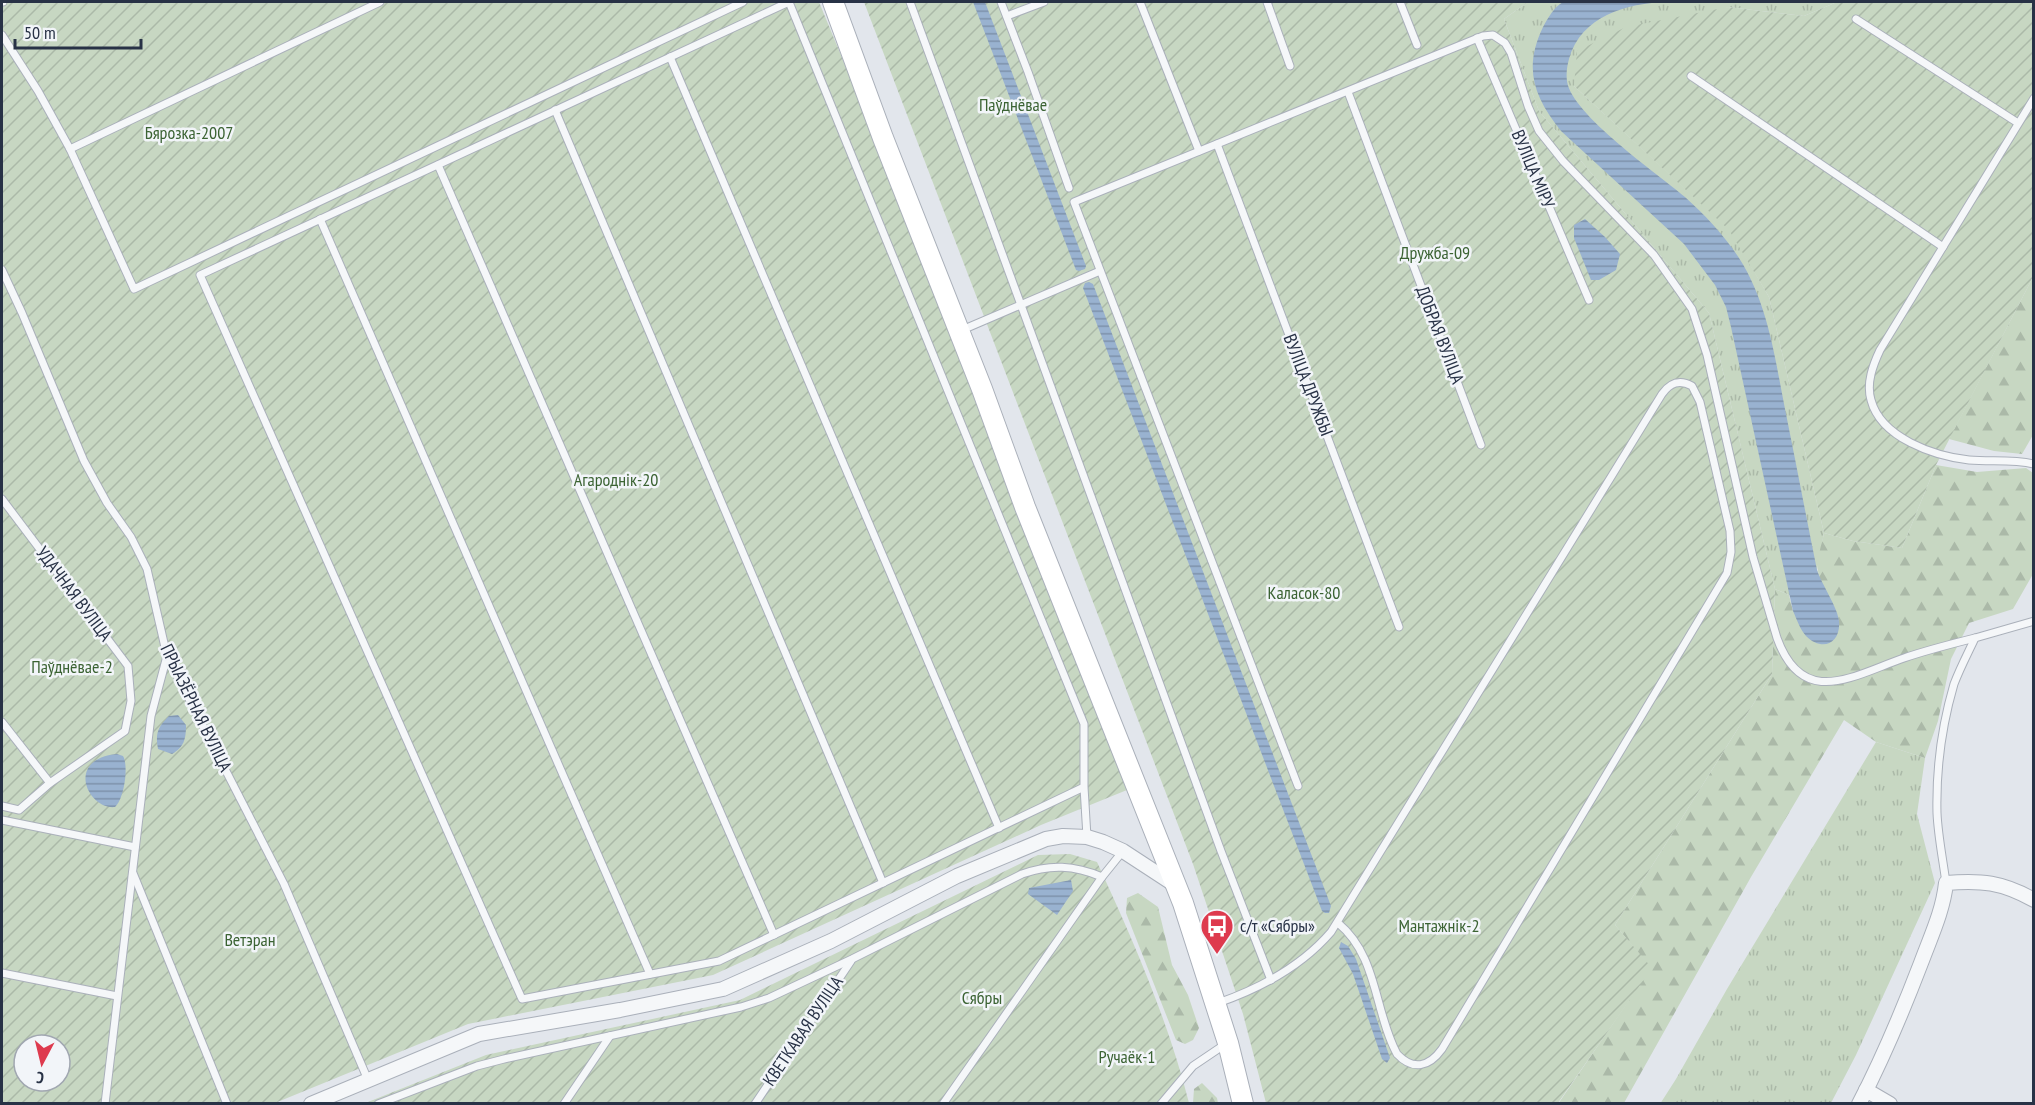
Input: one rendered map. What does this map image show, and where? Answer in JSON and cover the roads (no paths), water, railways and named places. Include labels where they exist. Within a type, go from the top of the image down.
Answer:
[{"type":"street","points":[[833,2],[1024,507],[1183,903],[1228,1042],[1243,1104]]},
{"type":"street","points":[[311,1104],[479,1034],[620,1010],[723,989],[831,941],[957,876],[1046,839],[1063,836],[1087,837],[1123,851],[1175,885]]},
{"type":"street","points":[[1858,1104],[1894,1028],[1922,959],[1942,906],[1946,883],[1985,881],[2010,888],[2034,900]]},
{"type":"street","points":[[1866,1090],[1890,1104]]},
{"type":"lane","points":[[70,149],[380,2]]},
{"type":"lane","points":[[2,35],[38,91],[70,149],[134,290],[743,2]]},
{"type":"lane","points":[[1083,787],[719,961],[522,999],[200,275],[789,2],[1084,724],[1083,787],[1087,837]]},
{"type":"lane","points":[[910,2],[1221,851],[1271,980]]},
{"type":"lane","points":[[1001,2],[1069,188]]},
{"type":"lane","points":[[1007,16],[1044,2]]},
{"type":"lane","points":[[1140,2],[1198,151]]},
{"type":"lane","points":[[1267,2],[1290,66]]},
{"type":"lane","points":[[1400,2],[1417,45]]},
{"type":"lane","points":[[1856,19],[2018,123]]},
{"type":"lane","points":[[1298,786],[1074,202],[1477,38],[1493,35],[1505,43],[1511,53],[1533,119],[1543,136],[1563,161],[1654,255],[1692,309],[1707,355],[1753,557],[1777,638],[1792,667],[1800,674],[1818,681],[1841,682],[1906,657],[2034,621]]},
{"type":"lane","name":"ВУЛІЦА МІРУ","points":[[1477,38],[1589,300]]},
{"type":"lane","points":[[670,57],[999,828]]},
{"type":"lane","points":[[1691,76],[1943,247]]},
{"type":"lane","name":"ДОБРАЯ ВУЛІЦА","points":[[1348,92],[1481,445]]},
{"type":"lane","points":[[2034,98],[1876,358],[1870,382],[1870,399],[1884,422],[1903,438],[1927,451],[1967,460],[2034,464]]},
{"type":"lane","points":[[555,110],[883,883]]},
{"type":"lane","name":"ВУЛІЦА ДРУЖБЫ","points":[[1217,144],[1399,627]]},
{"type":"lane","points":[[438,165],[774,935]]},
{"type":"lane","points":[[320,219],[650,974]]},
{"type":"lane","name":"ПРЫАЗЁРНАЯ ВУЛІЦА","points":[[2,270],[84,461],[107,503],[131,537],[147,569],[167,656],[284,884],[368,1080]]},
{"type":"lane","points":[[959,332],[1100,271]]},
{"type":"lane","points":[[1216,1004],[1251,991],[1297,963],[1317,947],[1338,923],[1662,394],[1676,382],[1692,386],[1700,402],[1728,520],[1731,552],[1727,573],[1442,1049],[1431,1062],[1416,1065],[1402,1059],[1397,1054],[1364,956],[1354,938],[1338,923]]},
{"type":"lane","name":"УДАЧНАЯ ВУЛІЦА","points":[[2,499],[128,666],[131,701],[125,731],[50,783]]},
{"type":"lane","points":[[1946,883],[1937,814],[1941,753],[1947,710],[1955,682],[1975,638]]},
{"type":"lane","points":[[105,1104],[151,717],[167,656]]},
{"type":"lane","points":[[2,722],[50,783],[19,810],[2,806]]},
{"type":"lane","points":[[2,820],[135,846]]},
{"type":"lane","points":[[943,1104],[1123,851]]},
{"type":"lane","points":[[378,1104],[477,1066],[741,1007],[769,998],[1022,874],[1038,869],[1056,866],[1073,867],[1102,878]]},
{"type":"lane","points":[[132,872],[227,1104]]},
{"type":"lane","name":"КВЕТКАВАЯ ВУЛІЦА","points":[[755,1104],[852,959]]},
{"type":"lane","points":[[2,973],[117,996]]},
{"type":"lane","points":[[564,1104],[610,1036]]},
{"type":"lane","points":[[1161,1104],[1193,1066],[1228,1042]]},
{"type":"water","points":[[973,2],[985,2],[1086,266],[1085,269],[1076,270]]},
{"type":"water","points":[[1563,2],[1667,2],[1636,5],[1607,15],[1595,22],[1575,44],[1568,62],[1567,81],[1572,95],[1599,126],[1707,218],[1721,233],[1749,275],[1764,312],[1774,351],[1817,570],[1838,616],[1837,635],[1829,643],[1818,644],[1806,636],[1793,611],[1731,327],[1726,307],[1715,285],[1684,244],[1561,131],[1538,94],[1533,69],[1537,42],[1549,16]]},
{"type":"water","points":[[1585,219],[1620,254],[1616,270],[1599,280],[1591,280],[1574,238],[1574,225]]},
{"type":"water","points":[[1085,283],[1093,284],[1331,906],[1329,913],[1322,911],[1083,288]]},
{"type":"water","points":[[178,715],[186,725],[186,734],[182,745],[172,754],[158,749],[157,734],[169,716]]},
{"type":"water","points":[[117,754],[123,756],[126,767],[123,790],[115,807],[105,806],[96,801],[90,793],[86,784],[86,774],[91,765],[101,758]]},
{"type":"water","points":[[1071,880],[1073,891],[1057,915],[1028,894],[1029,888]]},
{"type":"water","points":[[1341,942],[1348,946],[1356,959],[1390,1058],[1387,1063],[1382,1059],[1353,974],[1339,948]]},
{"type":"place","name":"с/т «Сябры»","points":[[1217,955]]},
{"type":"park label","name":"Паўднёвае","points":[[1013,105]]},
{"type":"park label","name":"Бярозка-2007","points":[[189,133]]},
{"type":"park label","name":"Дружба-09","points":[[1435,253]]},
{"type":"park label","name":"Агароднік-20","points":[[616,480]]},
{"type":"park label","name":"Каласок-80","points":[[1304,593]]},
{"type":"park label","name":"Паўднёвае-2","points":[[72,667]]},
{"type":"park label","name":"Мантажнік-2","points":[[1439,926]]},
{"type":"park label","name":"Ветэран","points":[[250,940]]},
{"type":"park label","name":"Сябры","points":[[982,998]]},
{"type":"park label","name":"Ручаёк-1","points":[[1127,1057]]}]
